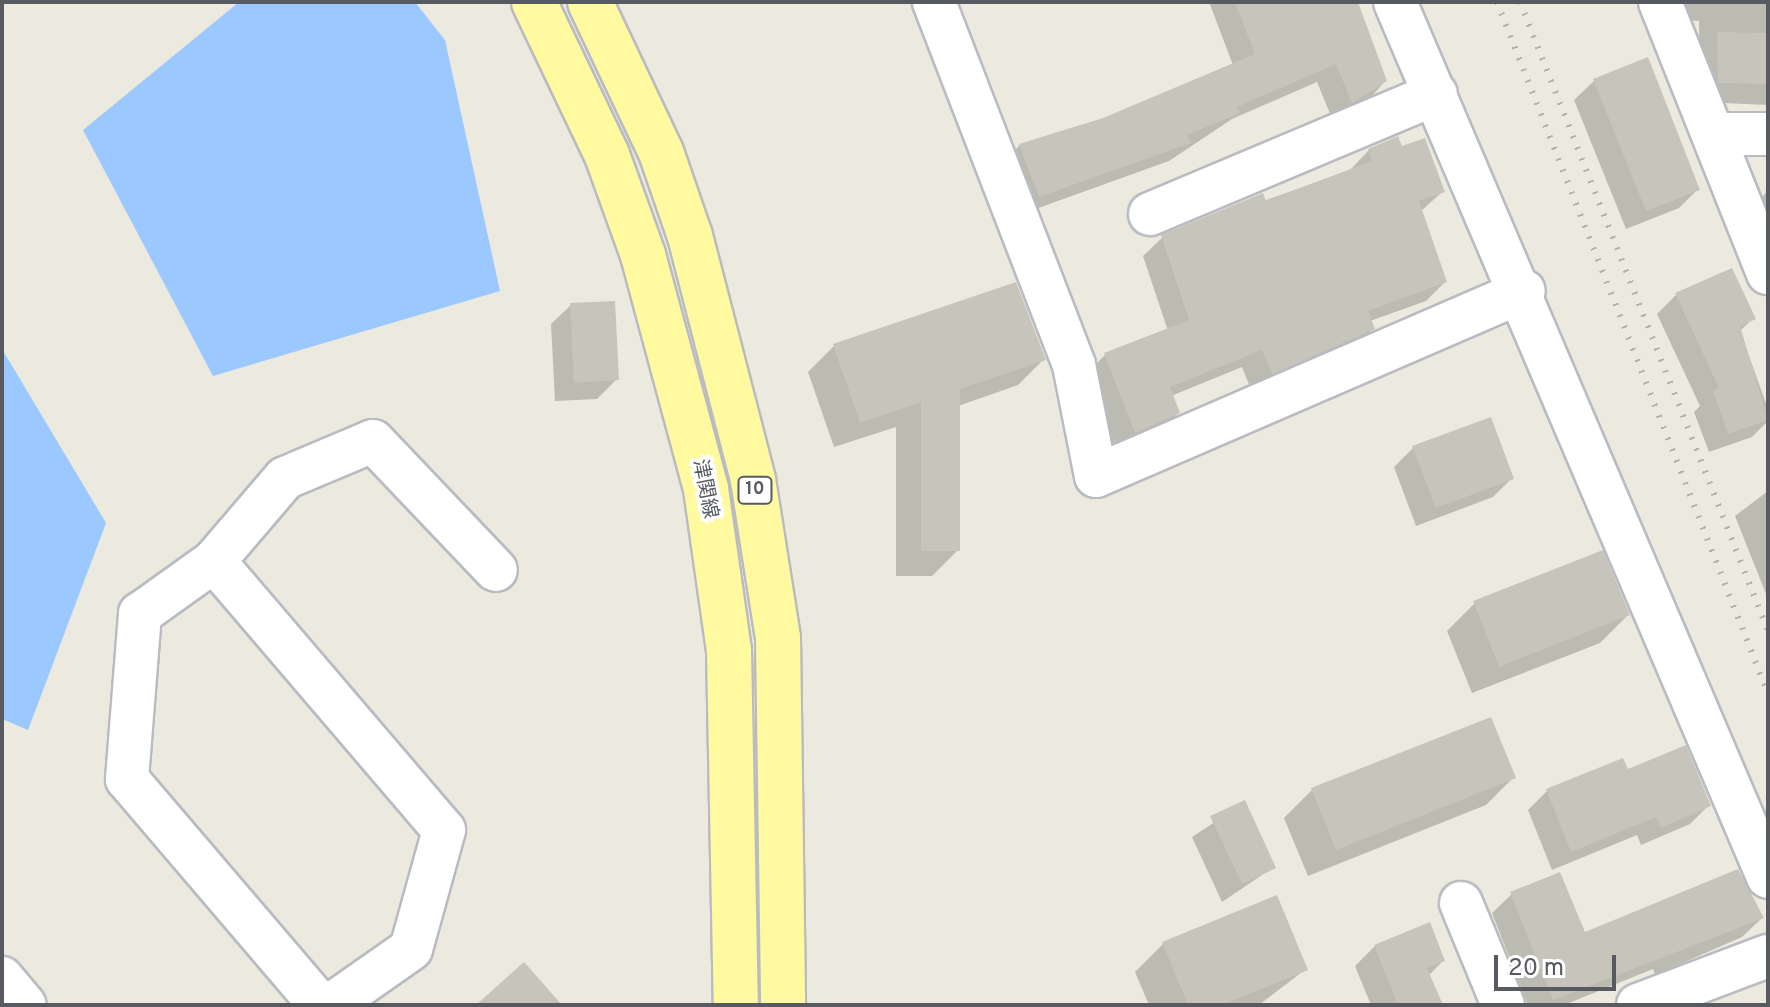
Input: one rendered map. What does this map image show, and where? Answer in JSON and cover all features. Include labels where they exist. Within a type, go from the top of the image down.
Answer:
[{"type":"main road","name":"津関線","points":[[534,2],[607,155],[643,255],[706,489],[729,651],[736,1005]]},
{"type":"main road","name":"10","points":[[590,2],[661,152],[690,236],[753,480],[778,638],[783,1005]]},
{"type":"street","points":[[934,2],[1074,365],[1096,476],[1524,291]]},
{"type":"street","points":[[1395,2],[1524,291],[1768,877]]},
{"type":"street","points":[[1660,2],[1768,273]]},
{"type":"street","points":[[1150,214],[1436,94]]},
{"type":"street","points":[[1714,134],[1768,134]]},
{"type":"street","points":[[320,1005],[127,779],[140,614],[214,561],[285,478],[373,441],[496,570]]},
{"type":"street","points":[[214,561],[444,830],[411,949],[331,1005]]},
{"type":"street","points":[[1461,903],[1503,1005]]},
{"type":"street","points":[[1638,1005],[1768,956]]},
{"type":"street","points":[[2,978],[25,1005]]},
{"type":"water","points":[[239,2],[415,2],[445,40],[500,291],[213,376],[83,130]]},
{"type":"water","points":[[2,349],[106,523],[28,730],[2,719]]},
{"type":"building","points":[[1235,2],[1358,2],[1387,81],[1352,103],[1336,64],[1237,107],[1240,113],[1187,135],[1191,143],[1039,197],[1019,144],[1103,118],[1255,54]]},
{"type":"building","points":[[1717,32],[1768,33],[1768,84],[1718,83]]},
{"type":"building","points":[[1648,57],[1700,190],[1646,211],[1593,79]]},
{"type":"building","points":[[1398,136],[1402,146],[1425,138],[1445,192],[1419,201],[1447,282],[1368,311],[1375,329],[1272,374],[1262,350],[1170,387],[1180,413],[1135,433],[1104,353],[1189,320],[1161,235],[1263,193],[1266,201],[1372,161],[1368,149]]},
{"type":"building","points":[[1732,268],[1756,319],[1740,326],[1768,420],[1728,434],[1713,391],[1719,388],[1675,293]]},
{"type":"building","points":[[1016,282],[1046,360],[960,389],[960,551],[921,551],[921,402],[860,423],[833,344]]},
{"type":"building","points":[[615,301],[619,380],[574,383],[570,303]]},
{"type":"building","points":[[1491,417],[1514,479],[1436,508],[1412,446]]},
{"type":"building","points":[[1603,550],[1630,615],[1499,667],[1473,601]]},
{"type":"building","points":[[1491,717],[1516,778],[1336,850],[1311,788]]},
{"type":"building","points":[[1686,745],[1711,806],[1661,828],[1656,817],[1571,852],[1546,789],[1623,758],[1628,769]]},
{"type":"building","points":[[1245,800],[1276,868],[1242,884],[1210,816]]},
{"type":"building","points":[[1738,869],[1764,918],[1553,1000],[1510,892],[1560,872],[1585,932]]},
{"type":"building","points":[[1277,895],[1308,970],[1222,1005],[1188,1005],[1162,942]]},
{"type":"building","points":[[1430,922],[1445,961],[1427,968],[1443,1005],[1398,1005],[1374,945]]},
{"type":"building","points":[[524,962],[562,1005],[476,1005]]},
{"type":"railway","points":[[1497,2],[1768,694]]},
{"type":"railway","points":[[1520,2],[1768,631]]}]
